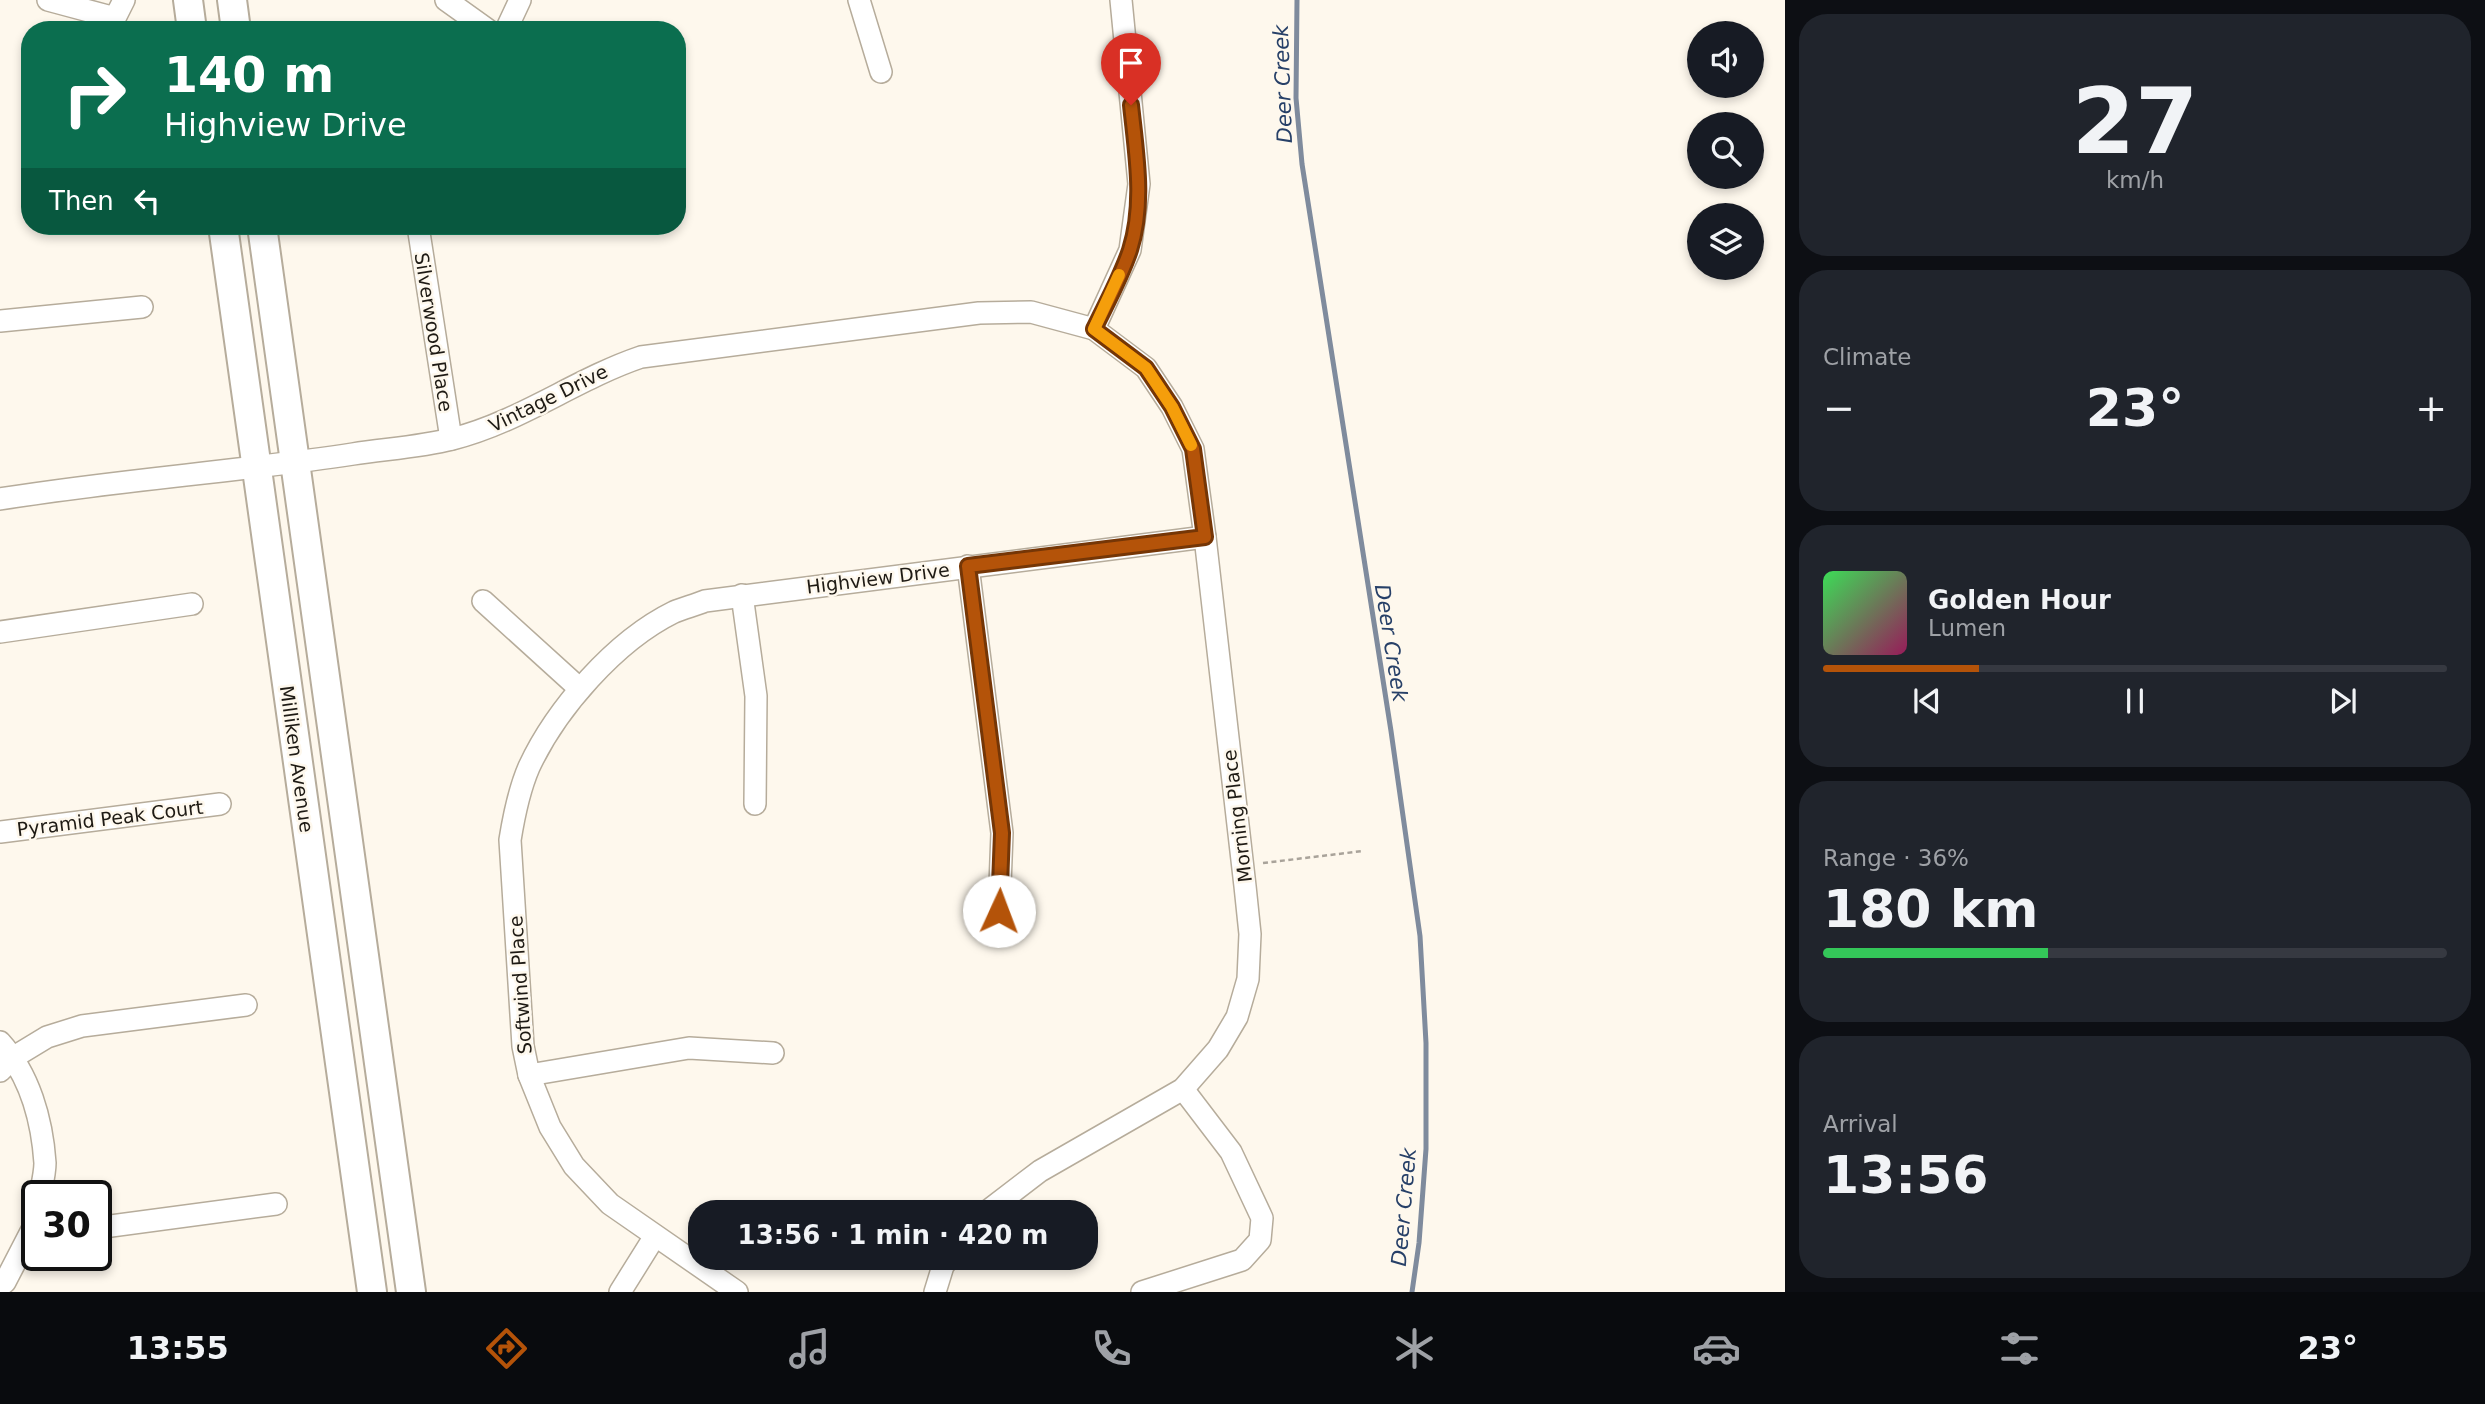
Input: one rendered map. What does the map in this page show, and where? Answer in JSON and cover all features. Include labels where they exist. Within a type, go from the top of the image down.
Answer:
[{"type":"main road","points":[[188,0],[191,21]]},
{"type":"main road","points":[[232,0],[235,21]]},
{"type":"main road","name":"Milliken Avenue","points":[[224,235],[372,1292]]},
{"type":"main road","name":"Milliken Avenue","points":[[263,235],[411,1292]]},
{"type":"street","points":[[48,0],[120,9]]},
{"type":"street","points":[[446,0],[475,21]]},
{"type":"street","points":[[510,21],[520,0]]},
{"type":"street","points":[[859,0],[881,72]]},
{"type":"street","points":[[1094,329],[1130,250],[1139,184],[1121,0]]},
{"type":"street","name":"Silverwood Place","points":[[419,235],[451,439]]},
{"type":"street","points":[[0,321],[142,307]]},
{"type":"street","name":"Vintage Drive","points":[[0,499],[58,489],[294,463],[451,439],[508,420],[610,367],[641,357],[979,313],[1031,312],[1094,329]]},
{"type":"street","name":"Morning Place","points":[[1002,1200],[1040,1171],[1183,1089],[1218,1049],[1237,1017],[1248,979],[1250,934],[1193,449],[1172,407],[1146,368],[1094,329]]},
{"type":"street","name":"Highview Drive","points":[[580,689],[618,652],[674,612],[705,601],[1205,537]]},
{"type":"street","points":[[968,566],[1002,833],[999,911]]},
{"type":"street","points":[[742,595],[756,696],[755,804]]},
{"type":"street","points":[[483,601],[580,689]]},
{"type":"street","points":[[0,632],[192,604]]},
{"type":"street","name":"Softwind Place","points":[[580,689],[551,725],[529,769],[516,807],[510,840],[523,1046],[529,1075],[550,1128],[574,1167],[610,1204],[737,1292]]},
{"type":"street","name":"Pyramid Peak Court","points":[[0,831],[220,804]]},
{"type":"street","points":[[42,1180],[45,1164],[35,1102],[5,1057],[47,1037],[82,1026],[246,1005]]},
{"type":"street","points":[[529,1075],[689,1048],[773,1053]]},
{"type":"street","points":[[1142,1292],[1242,1260],[1260,1240],[1262,1217],[1231,1152],[1183,1089]]},
{"type":"street","points":[[112,1226],[276,1204]]},
{"type":"street","points":[[620,1292],[655,1236]]},
{"type":"street","points":[[0,1286],[5,1282],[21,1251]]},
{"type":"street","points":[[935,1292],[942,1270]]},
{"type":"path","points":[[1242,866],[1363,851]]},
{"type":"waterway","name":"Deer Creek","points":[[1297,0],[1296,98],[1302,164],[1391,731],[1420,936],[1426,1043],[1426,1149],[1419,1243],[1412,1292]]},
{"type":"slow traffic","points":[[1119,275],[1094,329],[1146,368],[1172,407],[1191,445]]},
{"type":"route","points":[[999,911],[1002,833],[968,566],[1205,537],[1193,449],[1172,407],[1146,368],[1094,329],[1130,250],[1136,219],[1139,184],[1131,105]]}]
